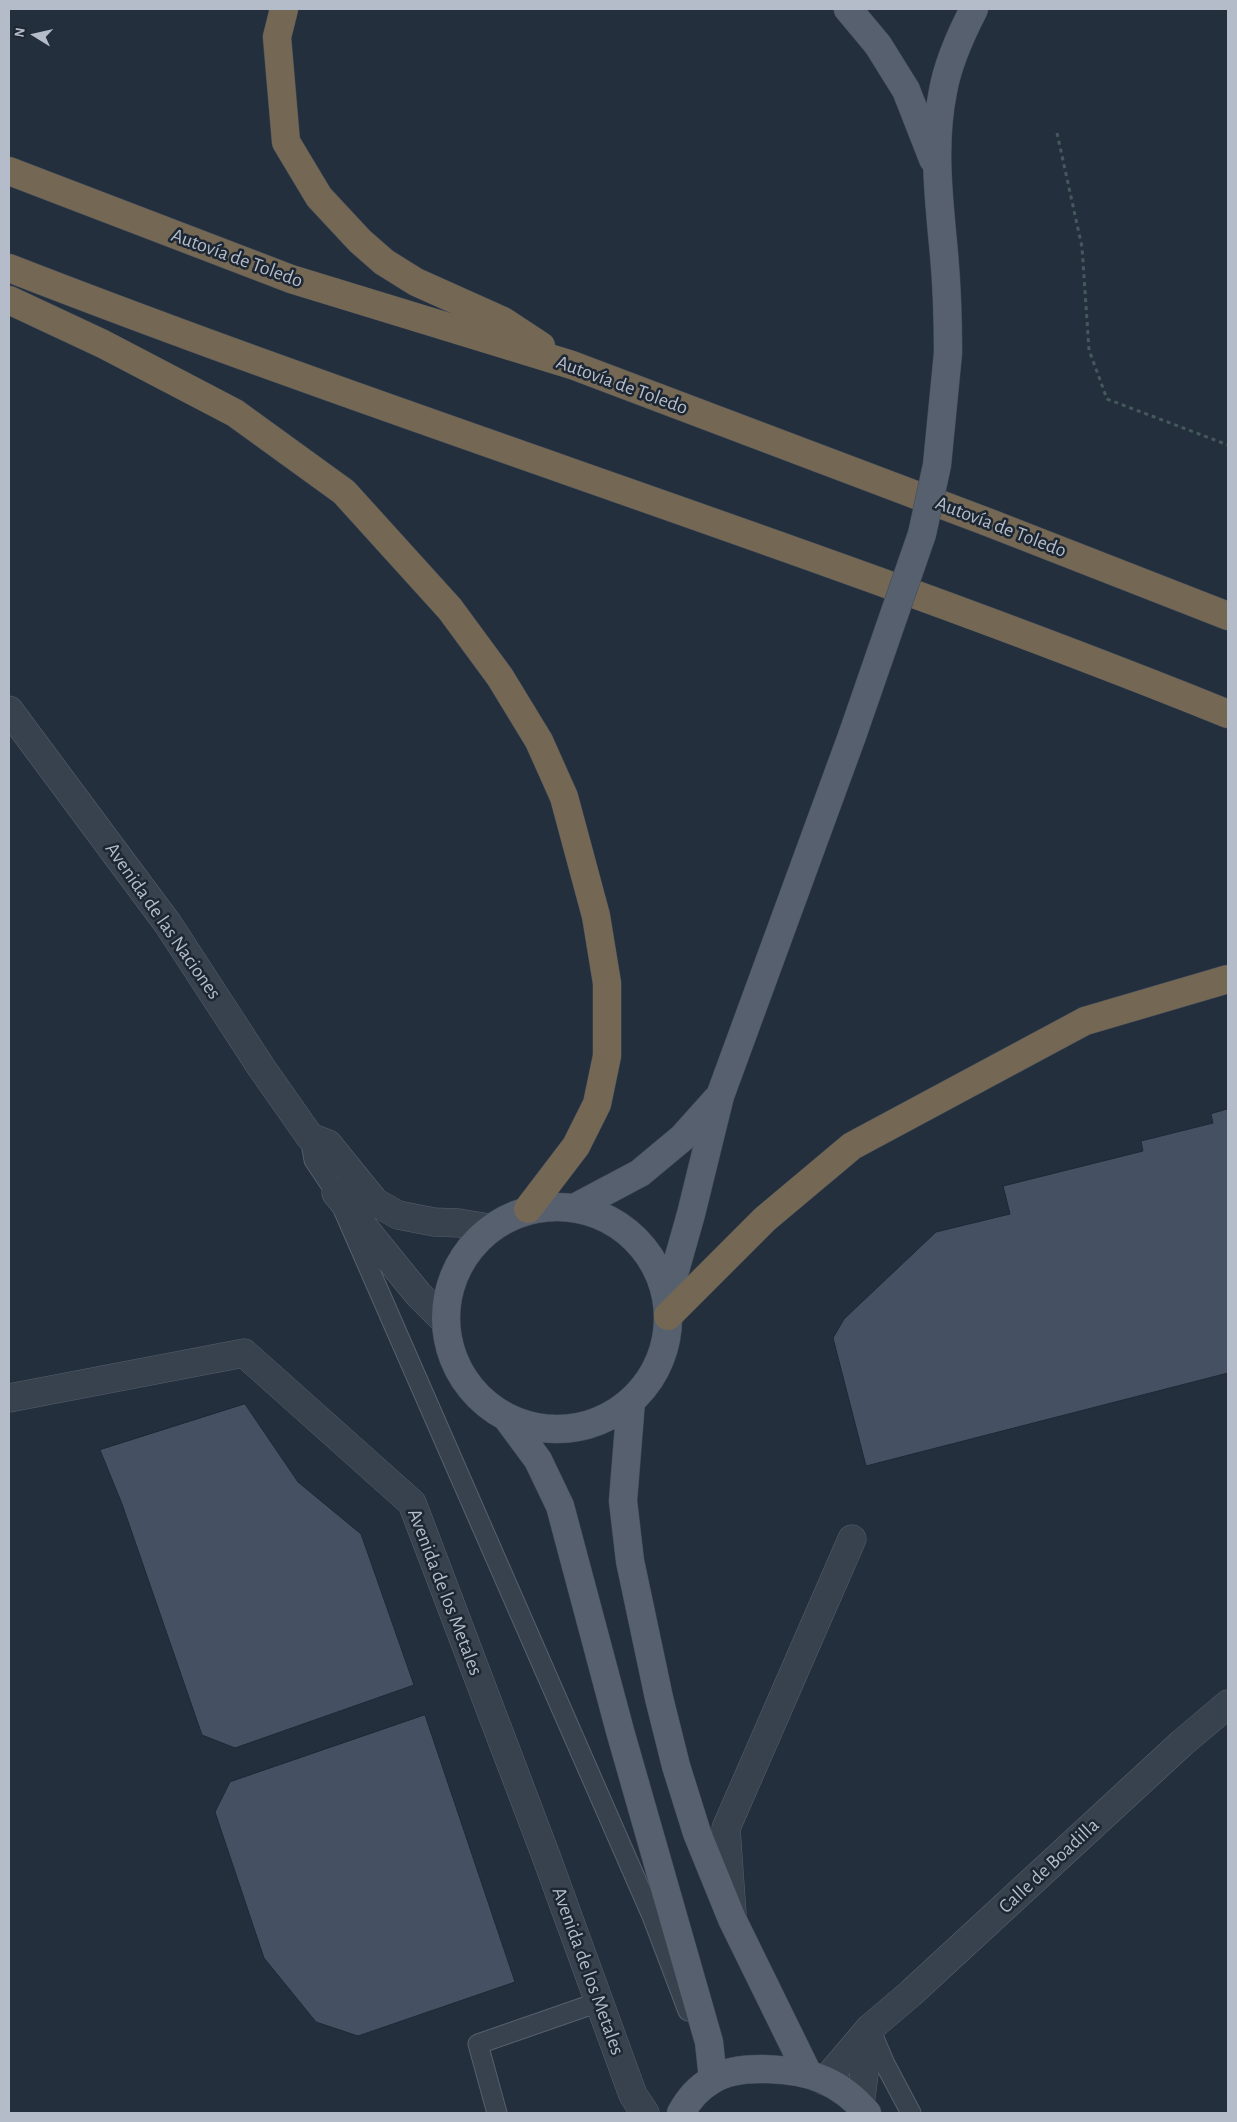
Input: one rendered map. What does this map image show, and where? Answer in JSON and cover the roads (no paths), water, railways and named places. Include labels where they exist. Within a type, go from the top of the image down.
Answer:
[{"type":"highway","points":[[284,9],[277,37],[286,142],[319,197],[360,241],[384,262],[416,282],[503,321],[572,365]]},
{"type":"highway","name":"Autovía de Toledo","points":[[9,171],[290,279],[572,365],[990,523],[1228,616]]},
{"type":"highway","points":[[9,268],[259,362],[956,609],[1228,714]]},
{"type":"highway","points":[[9,300],[103,344],[235,413],[344,492],[450,609],[500,677],[538,741],[564,797],[596,916],[607,983],[607,1056],[597,1104],[576,1146],[528,1209]]},
{"type":"highway","points":[[668,1307],[765,1218],[852,1146],[1085,1021],[1228,979]]},
{"type":"main road","points":[[848,9],[878,45],[906,90],[937,170]]},
{"type":"main road","points":[[668,1307],[662,1278],[638,1240],[610,1218],[576,1207],[552,1205],[528,1209],[489,1228],[464,1254],[447,1291],[445,1321],[450,1353],[465,1382],[483,1403],[507,1418],[538,1428],[572,1429],[603,1420],[631,1401],[651,1377],[664,1348],[668,1307],[720,1096],[852,736],[922,534],[937,465],[948,354],[947,290],[937,170],[939,115],[943,89],[955,50],[974,9]]},
{"type":"main road","points":[[576,1207],[640,1173],[682,1138],[720,1096]]},
{"type":"main road","points":[[631,1401],[623,1501],[630,1561],[640,1614],[676,1766],[697,1833],[732,1919],[816,2077]]},
{"type":"main road","points":[[507,1418],[538,1460],[560,1506],[618,1722],[709,2042],[713,2079]]},
{"type":"main road","points":[[681,2113],[694,2094],[713,2079],[743,2070],[772,2070],[816,2077],[863,2109]]},
{"type":"street","name":"Avenida de las Naciones","points":[[9,710],[168,924],[261,1067],[310,1137]]},
{"type":"street","points":[[310,1137],[328,1144],[375,1202],[398,1215],[434,1222],[459,1223],[489,1228]]},
{"type":"street","points":[[336,1193],[418,1294],[445,1321]]},
{"type":"street","name":"Avenida de los Metales","points":[[9,1398],[244,1353],[412,1503],[599,2002],[635,2107]]},
{"type":"street","points":[[732,1919],[726,1828],[852,1539]]},
{"type":"street","name":"Calle de Boadilla","points":[[816,2077],[910,1994],[1182,1743],[1228,1704]]},
{"type":"street","points":[[863,2109],[870,2028]]},
{"type":"lane","points":[[310,1137],[314,1160],[336,1193],[652,1916],[713,2079]]},
{"type":"lane","points":[[497,2113],[478,2044],[599,2002]]},
{"type":"lane","points":[[870,2028],[885,2064],[911,2113]]}]
